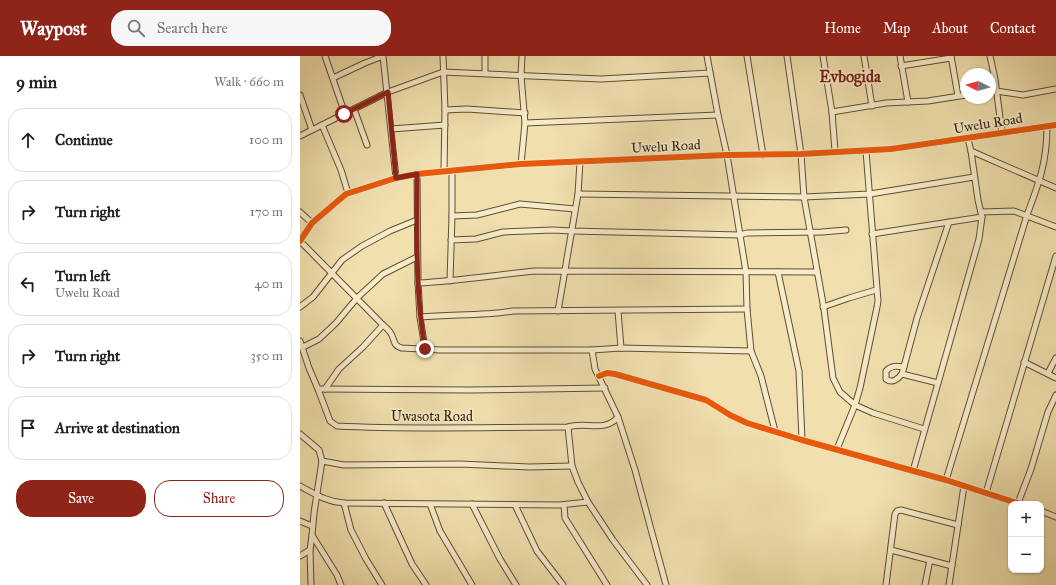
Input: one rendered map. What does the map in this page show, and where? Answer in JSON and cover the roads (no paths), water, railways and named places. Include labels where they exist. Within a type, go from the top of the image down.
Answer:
[{"type":"street","points":[[325,56],[344,114]]},
{"type":"street","points":[[333,78],[365,62],[383,56],[396,178]]},
{"type":"street","points":[[443,56],[445,110],[444,171]]},
{"type":"street","points":[[485,56],[485,73]]},
{"type":"street","points":[[521,164],[525,123],[521,76],[522,56]]},
{"type":"street","points":[[707,56],[727,155],[746,272],[747,309],[751,351],[761,376],[775,431]]},
{"type":"street","points":[[747,56],[763,155]]},
{"type":"street","points":[[786,56],[801,154],[804,197],[823,307],[833,378],[840,392],[855,405],[873,413],[924,429]]},
{"type":"street","points":[[823,56],[832,112],[834,151]]},
{"type":"street","points":[[864,56],[872,106]]},
{"type":"street","points":[[900,56],[908,102]]},
{"type":"street","points":[[990,56],[992,68]]},
{"type":"street","points":[[832,112],[958,96],[951,57],[901,66]]},
{"type":"street","points":[[300,136],[388,92],[443,72],[601,79],[710,73]]},
{"type":"street","points":[[1002,133],[996,91],[1023,95],[1056,89]]},
{"type":"street","points":[[300,95],[312,130]]},
{"type":"street","points":[[354,109],[367,145]]},
{"type":"street","points":[[445,110],[467,109],[525,113]]},
{"type":"street","points":[[525,123],[718,115]]},
{"type":"street","points":[[322,125],[341,170],[348,193]]},
{"type":"street","points":[[391,129],[445,125]]},
{"type":"street","name":"Uwelu Road","points":[[300,241],[312,223],[342,196],[396,178],[417,174],[521,164],[727,155],[866,151],[968,139],[1056,125]]},
{"type":"street","points":[[946,480],[1027,215],[1040,181],[1044,167],[1047,127]]},
{"type":"street","points":[[913,471],[979,239],[981,215],[968,139]]},
{"type":"street","points":[[837,449],[855,405],[860,388],[877,307],[866,151]]},
{"type":"street","points":[[971,151],[1056,188]]},
{"type":"street","points":[[558,311],[578,194],[580,162]]},
{"type":"street","points":[[450,281],[452,171]]},
{"type":"street","points":[[417,174],[418,284],[420,317],[425,349]]},
{"type":"street","points":[[578,194],[804,197],[870,194],[974,177]]},
{"type":"street","points":[[452,216],[477,215],[520,204],[575,209]]},
{"type":"street","points":[[872,234],[949,222],[981,215],[1014,211],[1056,226]]},
{"type":"street","points":[[300,212],[312,223]]},
{"type":"street","points":[[300,307],[313,297],[342,260],[362,246],[390,231],[417,220]]},
{"type":"street","points":[[904,367],[888,367],[886,371],[886,379],[888,381],[892,381],[897,379],[902,374],[904,367],[917,318],[949,222]]},
{"type":"street","points":[[451,240],[476,239],[503,232],[553,230],[740,235],[747,233],[846,230]]},
{"type":"street","points":[[300,241],[392,333],[396,346],[402,348],[592,350],[620,348],[751,351]]},
{"type":"street","points":[[986,493],[1056,256]]},
{"type":"street","points":[[303,347],[319,339],[336,323],[357,298],[383,274],[417,257]]},
{"type":"street","points":[[418,284],[535,271],[817,272]]},
{"type":"street","points":[[778,272],[799,372],[802,440]]},
{"type":"street","points":[[823,307],[876,290]]},
{"type":"street","points":[[420,317],[464,314],[494,314],[513,311],[747,309]]},
{"type":"street","points":[[618,311],[620,348]]},
{"type":"street","points":[[325,389],[339,369],[363,347],[382,324]]},
{"type":"street","name":"Uwasota Road","points":[[300,341],[308,368],[330,421],[337,426],[439,429],[568,427],[574,425],[606,425],[614,422],[618,417]]},
{"type":"street","points":[[592,350],[595,369],[618,417],[636,470],[666,585]]},
{"type":"street","points":[[1048,373],[1056,358]]},
{"type":"street","points":[[1024,362],[1056,378]]},
{"type":"street","points":[[599,376],[607,373],[615,374],[706,400],[730,415],[748,423],[802,440],[946,480],[1010,501]]},
{"type":"street","points":[[902,374],[938,383]]},
{"type":"street","points":[[318,389],[470,390],[605,388]]},
{"type":"street","points":[[1020,501],[1048,412],[1056,395]]},
{"type":"street","points":[[568,427],[572,466],[578,482],[588,502],[613,540],[647,585]]},
{"type":"street","points":[[300,434],[319,450],[322,461],[312,526],[310,550],[311,585]]},
{"type":"street","points":[[322,461],[344,465],[460,464],[529,467],[572,466]]},
{"type":"street","points":[[300,486],[333,502],[344,503],[564,505],[588,502]]},
{"type":"street","points":[[949,585],[964,486]]},
{"type":"street","points":[[344,503],[351,530],[382,585]]},
{"type":"street","points":[[384,503],[412,564],[426,585]]},
{"type":"street","points":[[430,504],[440,531],[472,585]]},
{"type":"street","points":[[472,504],[500,559],[516,585]]},
{"type":"street","points":[[515,505],[537,551],[563,585]]},
{"type":"street","points":[[564,505],[565,518],[607,585]]},
{"type":"street","points":[[886,585],[895,514],[897,510],[958,525]]},
{"type":"street","points":[[1044,512],[1056,516]]},
{"type":"street","points":[[300,521],[312,526]]},
{"type":"street","points":[[312,535],[337,575],[341,585]]},
{"type":"street","points":[[300,556],[310,550]]},
{"type":"street","points":[[891,550],[952,566]]},
{"type":"street","points":[[925,585],[930,560]]},
{"type":"district","name":"Evbogida","points":[[850,76]]}]
